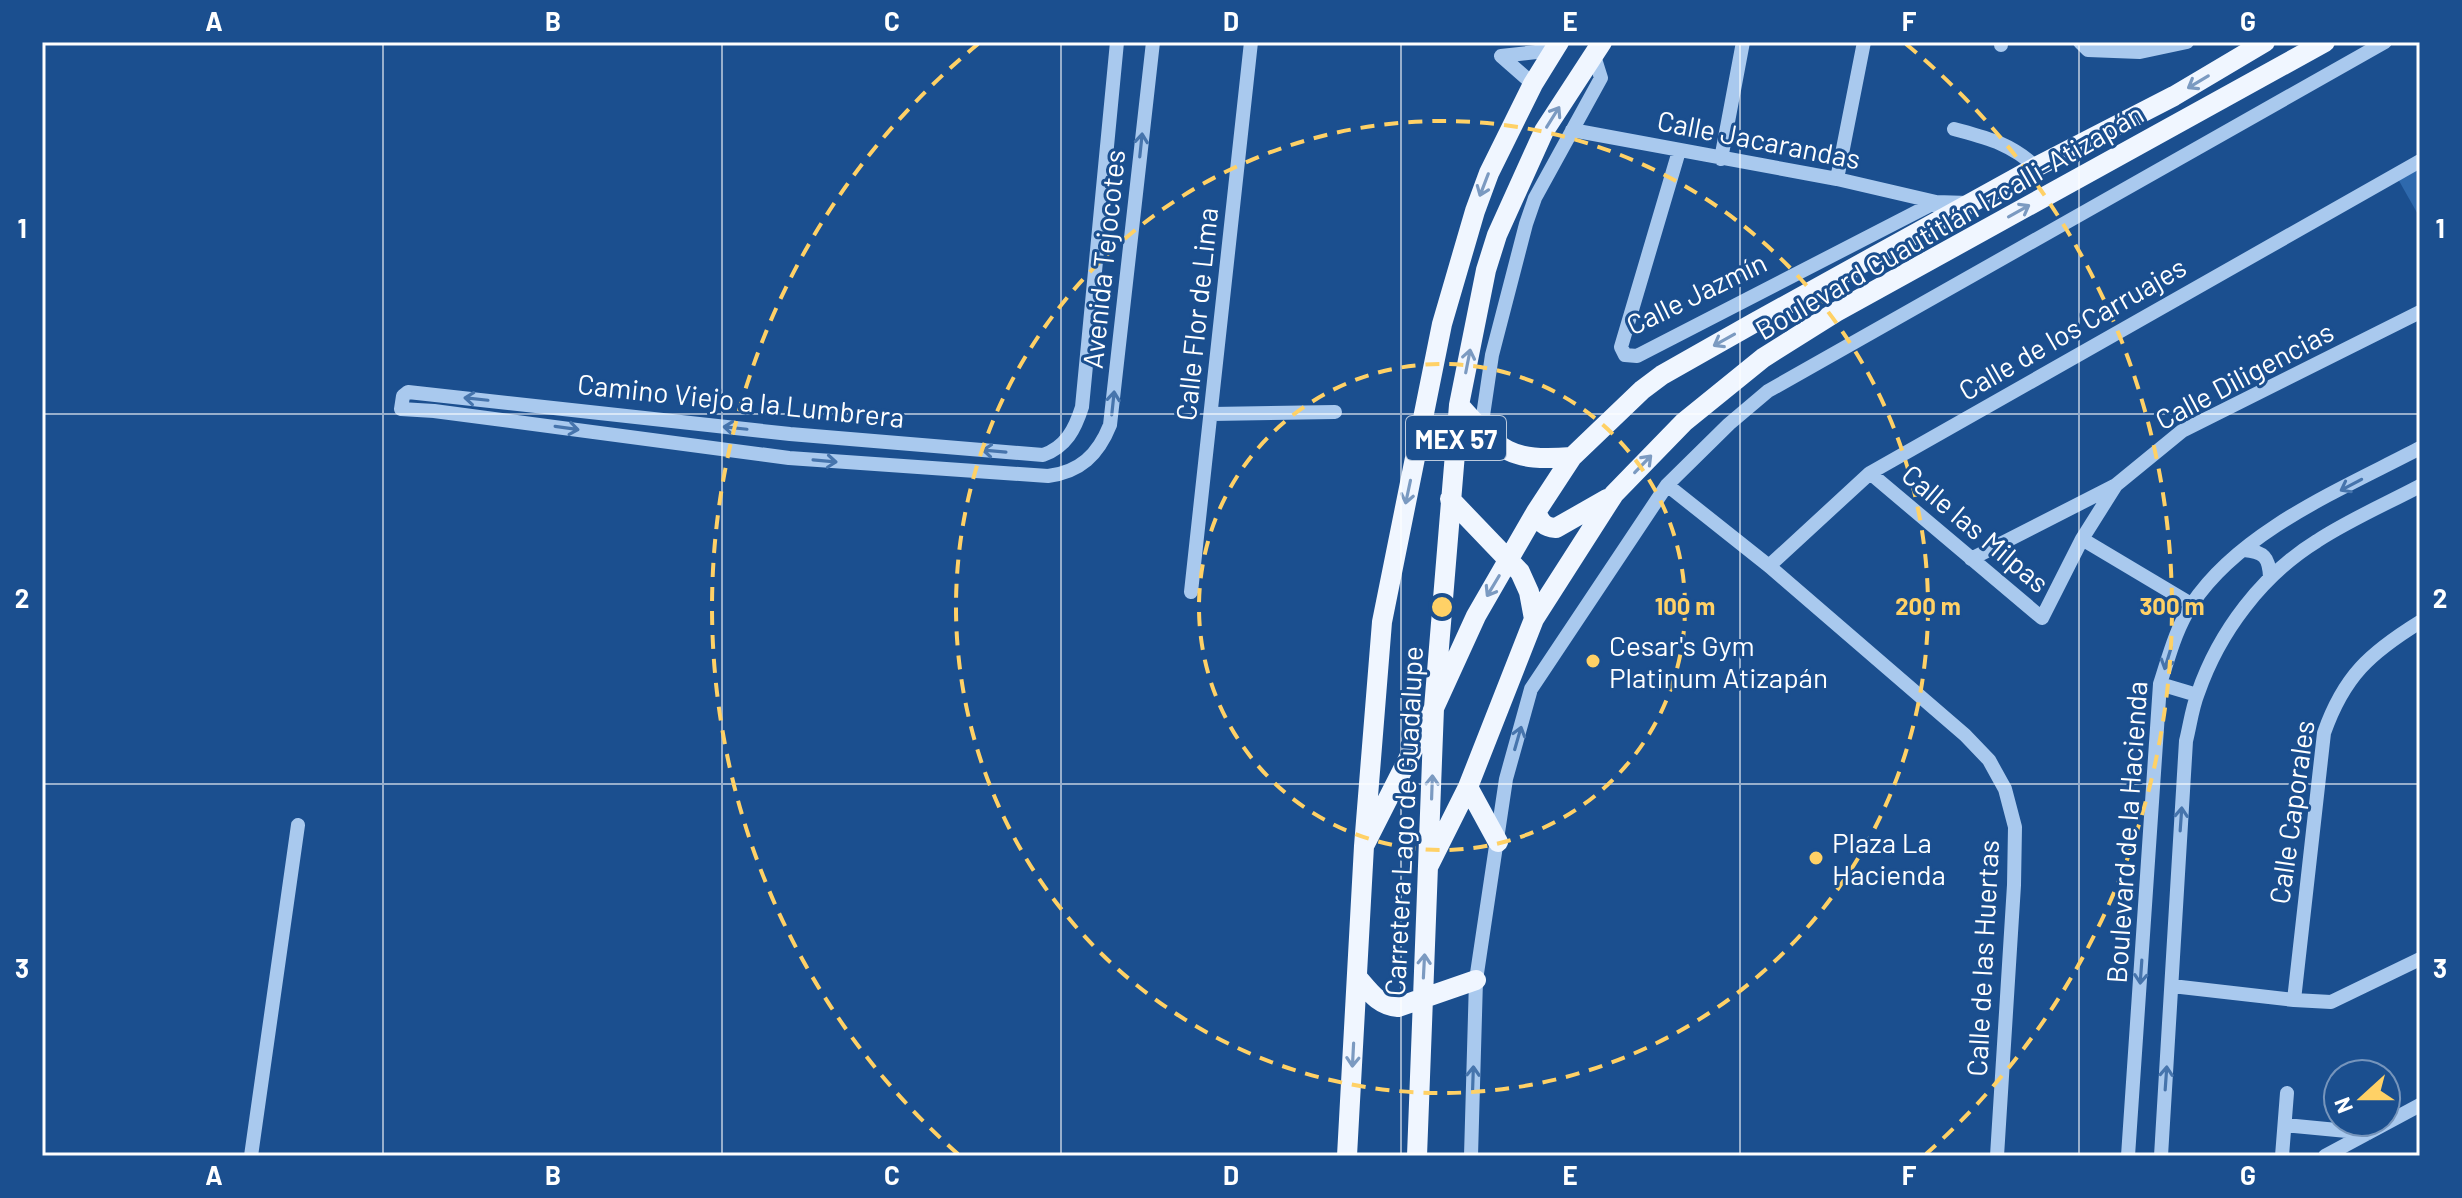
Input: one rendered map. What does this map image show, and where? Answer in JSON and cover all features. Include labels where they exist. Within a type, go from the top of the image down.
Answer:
[{"type":"main road","name":"Carretera Lago de Guadalupe","points":[[1418,1154],[1434,708],[1459,405],[1486,270],[1497,235],[1544,131],[1602,42]]},
{"type":"main road","name":"Boulevard Cuautitlán Izcalli-Atizapán","points":[[1429,865],[1468,787],[1534,619],[1614,494],[1684,422],[1763,358],[1836,312],[2325,42]]},
{"type":"main road","name":"Boulevard Cuautitlán Izcalli-Atizapán","points":[[1364,846],[1434,708],[1476,616],[1536,512],[1572,457],[1642,390],[1662,375],[1940,210],[1970,203],[2174,96],[2261,43]]},
{"type":"main road","name":"Carretera Lago de Guadalupe","points":[[1347,1156],[1364,846],[1382,622],[1442,324],[1475,211],[1489,173],[1533,84],[1557,46]]},
{"type":"main road","points":[[1459,405],[1489,440],[1509,453],[1539,460],[1572,457]]},
{"type":"main road","points":[[1536,512],[1547,527],[1556,528],[1614,494]]},
{"type":"main road","points":[[1450,499],[1510,558],[1520,572],[1529,592],[1534,619]]},
{"type":"main road","points":[[1468,787],[1498,842]]},
{"type":"main road","points":[[1357,977],[1385,1006],[1398,1007],[1476,980]]},
{"type":"street","name":"Avenida Tejocotes","points":[[1066,440],[1076,426],[1082,407],[1117,42]]},
{"type":"street","name":"Avenida Tejocotes","points":[[1077,468],[1102,445],[1110,425],[1153,42]]},
{"type":"street","name":"Calle Flor de Lima","points":[[1191,592],[1251,42]]},
{"type":"street","points":[[1721,159],[1743,42]]},
{"type":"street","points":[[1837,179],[1864,42]]},
{"type":"street","points":[[2080,42],[2088,50],[2140,52],[2187,42]]},
{"type":"street","name":"Boulevard Cuautitlán Izcalli-Atizapán","points":[[1471,1156],[1476,980],[1506,779],[1531,689],[1667,485],[1729,424],[1768,391],[2385,42]]},
{"type":"street","points":[[1501,49],[1557,46]]},
{"type":"street","points":[[1501,49],[1533,84]]},
{"type":"street","points":[[1481,429],[1492,355],[1526,224],[1535,198],[1601,78],[1596,62],[1590,60]]},
{"type":"street","points":[[1954,129],[2018,150],[2036,167]]},
{"type":"street","name":"Calle Jacarandas","points":[[1572,130],[1837,179],[1940,210]]},
{"type":"street","name":"Calle Jazmín","points":[[1679,151],[1621,347],[1625,355],[1637,356],[1940,210]]},
{"type":"street","name":"Calle de los Carruajes","points":[[1769,566],[1870,473],[2420,161]]},
{"type":"street","name":"Calle Diligencias","points":[[1971,559],[2116,485],[2182,431],[2420,312]]},
{"type":"street","name":"Camino Viejo a la Lumbrera","points":[[1066,440],[1056,451],[1043,455],[790,434],[405,393],[401,409],[834,462],[1048,476],[1062,475],[1077,468]]},
{"type":"street","points":[[1212,414],[1335,412]]},
{"type":"street","name":"Boulevard de la Hacienda","points":[[2128,1156],[2160,684],[2174,639],[2191,604],[2214,576],[2244,550],[2294,515],[2420,448]]},
{"type":"street","name":"Calle las Milpas","points":[[1870,473],[2042,618],[2082,539],[2116,485]]},
{"type":"street","name":"Calle de las Huertas","points":[[1667,485],[1769,566],[1965,735],[1989,760],[2005,789],[2015,827],[2014,885],[1997,1156]]},
{"type":"street","name":"Boulevard de la Hacienda","points":[[2161,1156],[2178,987],[2186,741],[2197,695],[2210,663],[2228,632],[2270,577],[2316,541],[2420,486]]},
{"type":"street","points":[[2082,539],[2191,604]]},
{"type":"street","points":[[2244,550],[2260,551],[2266,556],[2270,577]]},
{"type":"street","name":"Calle Caporales","points":[[2294,1000],[2324,733],[2334,703],[2352,675],[2373,655],[2420,622]]},
{"type":"street","points":[[2160,684],[2197,695]]},
{"type":"street","points":[[251,1156],[298,825]]},
{"type":"street","points":[[2178,987],[2331,1002],[2420,959]]},
{"type":"street","points":[[2282,1156],[2287,1093]]},
{"type":"street","points":[[2402,1115],[2420,1105]]},
{"type":"street","points":[[2285,1125],[2322,1129]]},
{"type":"street","points":[[2325,1156],[2359,1138]]},
{"type":"shaded area","points":[[2420,168],[2420,218],[2398,179]]},
{"type":"place","name":"Cesar's Gym Platinum Atizapán","points":[[1593,661]]},
{"type":"place","name":"Plaza La Hacienda","points":[[1816,858]]}]
